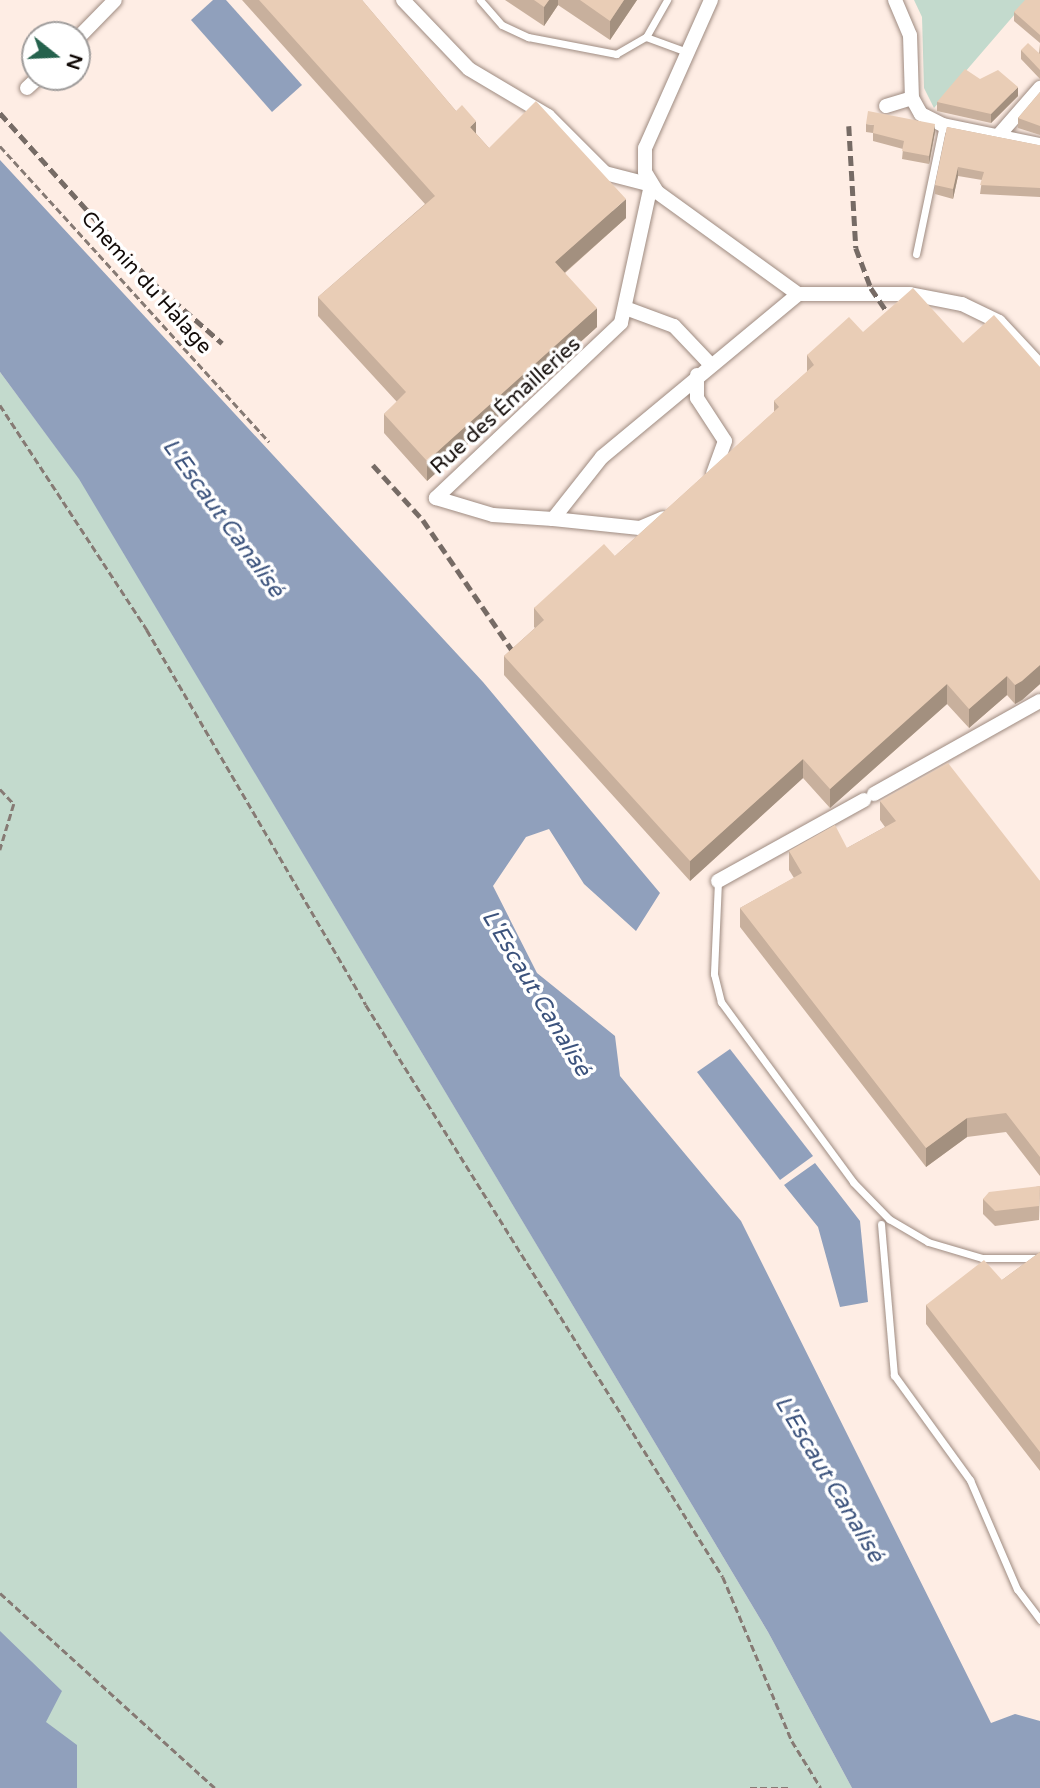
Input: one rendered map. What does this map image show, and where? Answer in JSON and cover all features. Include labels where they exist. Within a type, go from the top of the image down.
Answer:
[{"type":"street","points":[[91,24],[115,0]]},
{"type":"street","points":[[403,0],[469,69],[548,116],[605,173],[651,185],[798,294],[909,294],[962,304],[999,322],[1040,366]]},
{"type":"street","name":"Rue des Émailleries","points":[[552,519],[493,515],[436,498],[596,352],[628,309],[651,185],[645,148],[711,0]]},
{"type":"street","points":[[895,0],[910,35],[912,98],[921,114],[943,125],[1040,145]]},
{"type":"street","points":[[998,136],[1040,88]]},
{"type":"street","points":[[886,106],[912,98]]},
{"type":"street","points":[[552,519],[602,457],[696,375],[798,294]]},
{"type":"street","points":[[628,309],[674,326],[710,364]]},
{"type":"street","points":[[695,489],[718,468],[725,450],[720,428],[697,398],[696,375]]},
{"type":"street","points":[[552,519],[640,528],[675,507]]},
{"type":"street","points":[[718,881],[1040,701]]},
{"type":"lane","points":[[480,0],[502,24],[565,47],[616,54],[646,37],[667,0]]},
{"type":"lane","points":[[646,37],[687,52]]},
{"type":"lane","points":[[916,254],[943,125]]},
{"type":"lane","points":[[718,881],[714,974],[722,1002],[853,1182],[889,1219],[928,1242],[982,1258],[1040,1258]]},
{"type":"lane","points":[[881,1224],[894,1375],[970,1480],[1013,1581],[1040,1620]]},
{"type":"path","name":"Chemin du Halage","points":[[0,146],[269,442]]},
{"type":"path","points":[[0,405],[147,630],[352,983],[723,1577],[792,1741],[821,1788]]},
{"type":"path","points":[[0,789],[14,804],[0,850]]},
{"type":"path","points":[[0,1593],[215,1788]]},
{"type":"path","points":[[750,1788],[791,1788]]},
{"type":"green space","points":[[914,0],[1027,0],[934,108],[924,88],[922,17]]},
{"type":"green space","points":[[0,372],[79,478],[768,1632],[852,1788],[0,1788]]},
{"type":"water","points":[[213,0],[226,0],[302,85],[272,112],[191,20]]},
{"type":"water","name":"L'Escaut Canalisé","points":[[0,160],[483,682],[660,893],[636,931],[584,884],[549,829],[526,837],[493,886],[537,973],[615,1036],[620,1076],[741,1221],[991,1723],[1015,1714],[1040,1721],[1040,1788],[852,1788],[768,1632],[79,479],[0,372]]},
{"type":"water","points":[[730,1049],[813,1156],[780,1180],[697,1072]]},
{"type":"water","points":[[815,1163],[860,1221],[868,1302],[840,1307],[818,1227],[784,1185]]},
{"type":"water","points":[[0,1631],[62,1691],[46,1722],[77,1745],[77,1788],[0,1788]]},
{"type":"building","points":[[259,0],[362,0],[456,111],[462,105],[476,121],[470,127],[489,148],[536,101],[626,199],[555,262],[597,308],[427,461],[384,414],[406,392],[318,297],[435,196]]},
{"type":"building","points":[[534,0],[549,0],[544,7]]},
{"type":"building","points":[[580,0],[624,0],[610,21]]},
{"type":"building","points":[[1025,0],[1040,0],[1040,35],[1014,12]]},
{"type":"building","points":[[1028,43],[1040,54],[1040,70],[1021,50]]},
{"type":"building","points":[[965,69],[980,79],[998,70],[1018,87],[991,114],[937,102]]},
{"type":"building","points":[[1040,92],[1040,126],[1018,118]]},
{"type":"building","points":[[868,111],[935,124],[929,156],[902,151],[904,141],[873,133],[874,125],[866,124]]},
{"type":"building","points":[[947,127],[1040,145],[1040,188],[980,185],[984,172],[958,167],[953,189],[935,185]]},
{"type":"building","points":[[913,288],[963,343],[994,315],[1040,367],[1040,665],[1015,685],[1007,676],[969,709],[947,684],[830,789],[803,759],[690,861],[504,656],[544,620],[534,608],[604,544],[615,556],[779,407],[774,401],[814,365],[807,355],[849,317],[863,332]]},
{"type":"building","points":[[948,763],[1040,881],[1040,1157],[1006,1113],[967,1118],[926,1148],[740,908],[802,873],[789,851],[835,825],[847,848],[896,821],[880,801]]},
{"type":"building","points":[[1040,1186],[1039,1206],[995,1211],[983,1199],[989,1192]]},
{"type":"building","points":[[1040,1252],[1040,1452],[926,1305],[984,1260],[1002,1280]]},
{"type":"railway","points":[[0,113],[150,280],[222,343]]},
{"type":"railway","points":[[849,126],[856,248],[871,288],[892,319]]},
{"type":"railway","points":[[373,465],[423,520],[516,656]]}]
